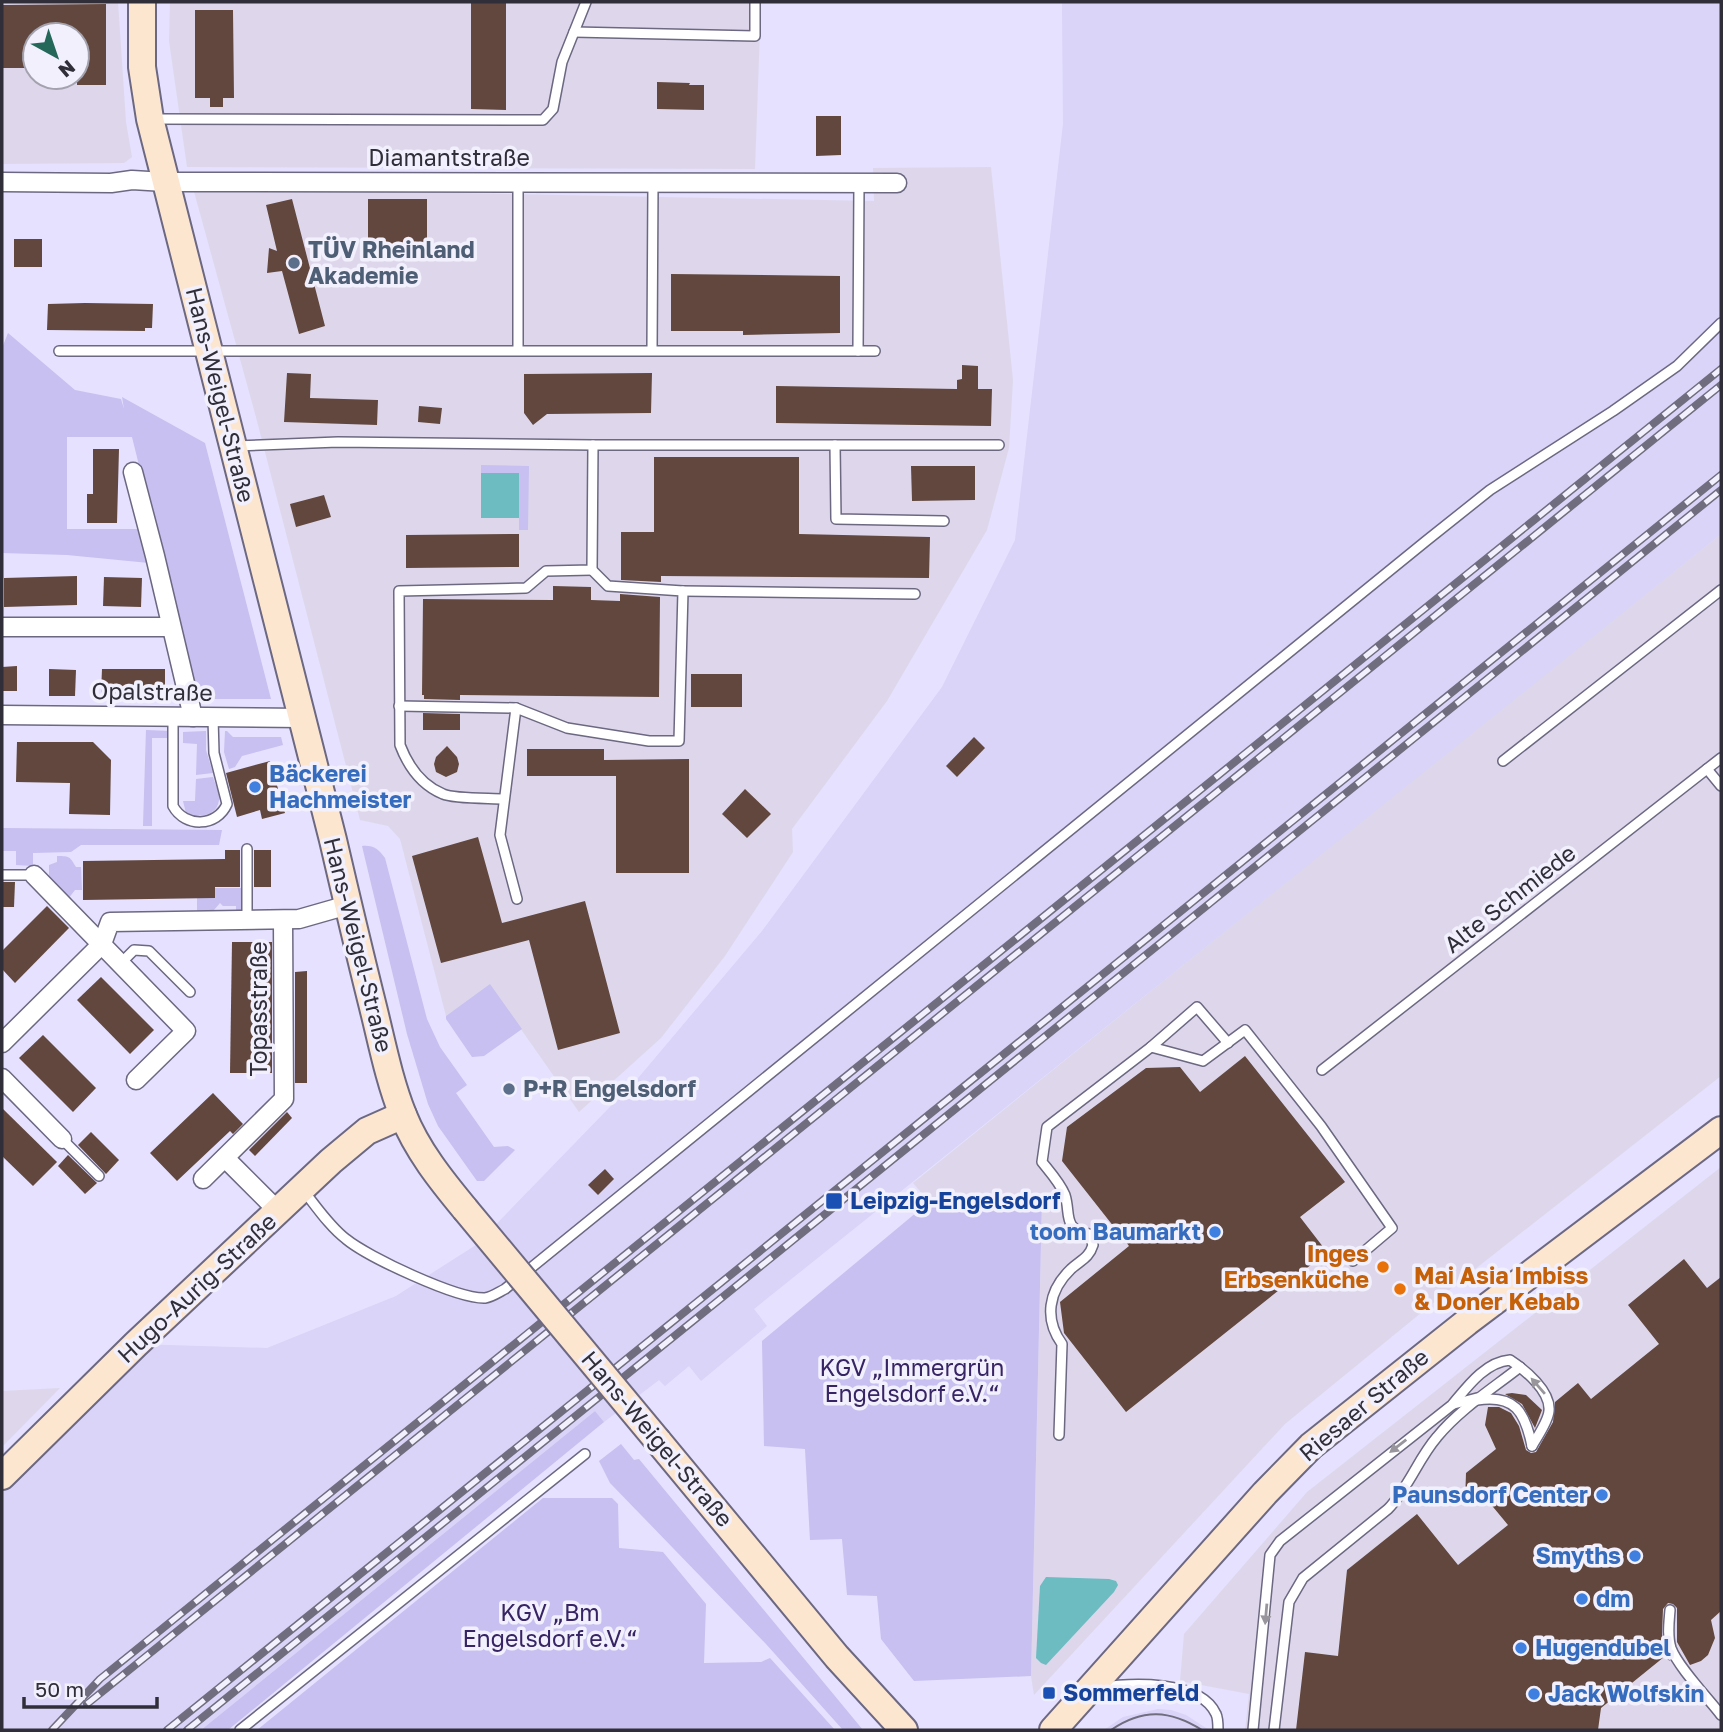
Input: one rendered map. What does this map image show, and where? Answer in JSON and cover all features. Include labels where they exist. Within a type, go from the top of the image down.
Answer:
[{"type":"street","name":"Hans-Weigel-Straße","points":[[142,2],[142,67],[150,119],[387,1063],[403,1115],[428,1160],[465,1209],[837,1657],[904,1730]]},
{"type":"street","name":"Diamantstraße","points":[[2,182],[111,183],[132,180],[897,183]]},
{"type":"street","points":[[133,472],[193,717]]},
{"type":"street","points":[[2,626],[171,627]]},
{"type":"street","name":"Opalstraße","points":[[2,715],[302,718]]},
{"type":"street","points":[[34,874],[186,1031],[136,1080]]},
{"type":"street","name":"Topasstraße","points":[[2,1043],[102,944],[110,922],[299,919],[348,905]]},
{"type":"street","name":"Topasstraße","points":[[203,1179],[284,1099],[283,920]]},
{"type":"street","points":[[2,1078],[62,1139]]},
{"type":"street","name":"Hugo-Aurig-Straße","points":[[2,1476],[136,1344],[302,1188],[367,1131],[403,1115]]},
{"type":"street","name":"Riesaer Straße","points":[[1053,1730],[1265,1493],[1311,1446],[1466,1322],[1721,1130]]},
{"type":"street","points":[[225,1158],[278,1212]]},
{"type":"lane","points":[[150,119],[542,120],[553,109],[562,62],[586,2]]},
{"type":"lane","points":[[574,32],[755,36],[755,2]]},
{"type":"lane","points":[[518,182],[518,350]]},
{"type":"lane","points":[[652,351],[653,183]]},
{"type":"lane","points":[[858,351],[859,183]]},
{"type":"lane","points":[[302,1188],[347,1241],[387,1262],[467,1295],[487,1298],[505,1289],[1437,532],[1490,490],[1614,411],[1677,366],[1721,323]]},
{"type":"lane","points":[[59,351],[875,351]]},
{"type":"lane","points":[[233,447],[338,442],[999,445]]},
{"type":"lane","points":[[593,445],[592,570],[608,586],[683,591],[915,594]]},
{"type":"lane","points":[[835,445],[836,519],[944,521]]},
{"type":"lane","points":[[504,799],[444,795],[408,765],[400,745],[400,591],[526,588],[546,571],[592,570]]},
{"type":"lane","points":[[1503,761],[1721,590]]},
{"type":"lane","points":[[399,706],[516,708],[567,728],[649,741],[679,741],[683,591]]},
{"type":"lane","points":[[516,708],[500,835],[517,899]]},
{"type":"lane","points":[[173,717],[173,806],[178,815],[186,820],[200,822],[216,817],[225,810],[227,804],[214,753],[213,718]]},
{"type":"lane","name":"Alte Schmiede","points":[[1322,1070],[1721,758]]},
{"type":"lane","points":[[1707,769],[1721,786]]},
{"type":"lane","points":[[247,849],[247,920]]},
{"type":"lane","points":[[2,874],[34,874]]},
{"type":"lane","points":[[121,963],[134,950],[149,951],[190,992]]},
{"type":"lane","points":[[1059,1435],[1062,1344],[1049,1317],[1051,1298],[1072,1269],[1090,1255],[1093,1245],[1089,1234],[1072,1226],[1067,1217],[1068,1206],[1061,1186],[1042,1162],[1047,1127],[1197,1007],[1228,1043]]},
{"type":"lane","points":[[1151,1046],[1203,1061],[1245,1030],[1321,1126],[1392,1228],[1353,1261]]},
{"type":"lane","points":[[62,1139],[99,1176]]},
{"type":"lane","points":[[1253,1730],[1270,1555],[1280,1541],[1452,1405],[1472,1382],[1502,1360],[1510,1360],[1520,1367],[1547,1397],[1549,1413],[1532,1446],[1516,1406],[1502,1398],[1477,1398],[1452,1405]]},
{"type":"lane","points":[[1274,1730],[1289,1602],[1303,1578],[1401,1496],[1435,1439],[1455,1418],[1520,1367]]},
{"type":"lane","points":[[240,1730],[585,1454]]},
{"type":"lane","points":[[1670,1610],[1671,1648],[1721,1715]]},
{"type":"lane","points":[[1090,1690],[1123,1684],[1186,1689],[1199,1695],[1216,1714],[1218,1730]]},
{"type":"shaded area","points":[[2,2],[118,2],[126,122],[132,157],[124,163],[2,164]]},
{"type":"shaded area","points":[[170,2],[761,2],[755,169],[187,167],[169,41]]},
{"type":"shaded area","points":[[1062,2],[1721,2],[1721,534],[754,1309],[767,1326],[701,1381],[689,1366],[665,1386],[659,1380],[604,1422],[595,1411],[201,1730],[2,1730],[2,1476],[136,1344],[267,1348],[396,1296],[476,1245],[639,1077],[762,931],[942,687],[1015,540],[1063,124]]},
{"type":"shaded area","points":[[991,167],[1013,380],[1009,448],[987,530],[887,701],[792,829],[793,852],[725,956],[661,1038],[579,1112],[490,985],[446,1016],[400,839],[388,826],[360,820],[257,421],[193,188],[874,201],[873,168]]},
{"type":"shaded area","points":[[481,473],[519,473],[519,518],[481,518]]},
{"type":"shaded area","points":[[1721,534],[1721,1076],[1465,1277],[1285,1424],[1034,1695],[1031,1676],[1042,1199],[929,1202],[913,1183]]},
{"type":"shaded area","points":[[1721,1167],[1721,1730],[1245,1730],[1249,1694],[1180,1681],[1184,1634],[1307,1492]]},
{"type":"shaded area","points":[[60,1388],[2,1447],[2,1391]]},
{"type":"shaded area","points":[[1046,1577],[1109,1579],[1116,1581],[1118,1585],[1046,1665],[1036,1658],[1040,1586]]},
{"type":"shaded area","points":[[1158,1709],[1186,1715],[1209,1730],[1104,1730],[1123,1717]]},
{"type":"green space","points":[[8,333],[75,390],[121,399],[124,409],[122,397],[205,443],[271,699],[197,699],[132,437],[67,437],[67,529],[141,529],[149,563],[67,555],[2,553],[2,348]]},
{"type":"green space","points":[[481,465],[529,466],[528,530],[519,530],[519,473],[481,473]]},
{"type":"green space","points":[[146,730],[170,731],[169,738],[152,738],[152,826],[143,826]]},
{"type":"green space","points":[[206,731],[206,750],[213,773],[196,775],[197,744],[183,743],[183,732]]},
{"type":"green space","points":[[225,731],[233,737],[281,737],[283,745],[242,756],[235,767],[229,769],[224,752]]},
{"type":"green space","points":[[213,777],[219,797],[215,810],[201,816],[186,813],[183,801],[195,801],[196,779]]},
{"type":"green space","points":[[2,828],[222,830],[219,845],[81,845],[71,852],[33,853],[33,866],[16,865],[16,851],[2,851]]},
{"type":"green space","points":[[362,846],[375,848],[385,858],[427,1019],[440,1047],[467,1085],[456,1093],[494,1147],[508,1146],[515,1150],[484,1181],[477,1181],[438,1126],[428,1104],[407,1034]]},
{"type":"green space","points":[[57,856],[65,856],[76,867],[81,867],[82,890],[75,890],[68,899],[49,880],[49,865],[57,862]]},
{"type":"green space","points":[[215,888],[244,888],[243,910],[236,911],[236,906],[223,906],[220,903],[214,910],[197,911],[197,898]]},
{"type":"green space","points":[[490,984],[522,1029],[484,1056],[472,1057],[446,1016]]},
{"type":"green space","name":"KGV „Immergrün Engelsdorf e.V.“","points":[[1042,1198],[1031,1676],[914,1681],[881,1639],[877,1596],[847,1595],[842,1539],[810,1540],[805,1449],[764,1446],[762,1341],[929,1202]]},
{"type":"green space","points":[[595,1411],[604,1422],[228,1730],[201,1730]]},
{"type":"green space","points":[[621,1444],[634,1460],[639,1459],[863,1730],[843,1730],[766,1644],[610,1483],[599,1461]]},
{"type":"green space","name":"KGV „Bm Engelsdorf e.V.“","points":[[543,1498],[612,1498],[618,1504],[619,1548],[663,1552],[706,1604],[704,1663],[761,1662],[770,1658],[835,1730],[257,1730]]},
{"type":"building","points":[[471,2],[506,2],[506,110],[471,109]]},
{"type":"building","points":[[106,4],[106,85],[91,85],[91,21],[21,21],[21,68],[2,68],[2,5]]},
{"type":"building","points":[[195,10],[233,10],[234,98],[223,98],[223,107],[210,107],[210,98],[195,98]]},
{"type":"building","points":[[657,82],[704,85],[704,110],[657,109]]},
{"type":"building","points":[[816,116],[841,116],[841,155],[816,156]]},
{"type":"building","points":[[292,199],[325,326],[299,334],[282,271],[267,273],[269,248],[277,251],[266,205]]},
{"type":"building","points":[[368,199],[427,199],[427,257],[368,257]]},
{"type":"building","points":[[14,239],[42,239],[42,267],[14,267]]},
{"type":"building","points":[[671,274],[840,276],[840,333],[743,335],[743,331],[671,331]]},
{"type":"building","points":[[48,304],[153,304],[152,328],[145,328],[145,331],[47,330]]},
{"type":"building","points":[[962,365],[978,366],[978,389],[992,389],[991,426],[776,423],[776,386],[957,389],[957,380],[962,379]]},
{"type":"building","points":[[287,373],[311,374],[310,398],[378,400],[377,425],[284,422]]},
{"type":"building","points":[[652,373],[651,413],[547,414],[533,425],[524,413],[524,374]]},
{"type":"building","points":[[419,406],[442,408],[440,424],[418,422]]},
{"type":"building","points":[[93,449],[119,449],[117,523],[87,523],[87,494],[93,494]]},
{"type":"building","points":[[654,457],[799,457],[799,534],[930,537],[929,578],[661,576],[661,582],[621,580],[621,532],[654,532]]},
{"type":"building","points":[[911,466],[975,466],[975,500],[912,501]]},
{"type":"building","points":[[324,495],[331,517],[296,527],[290,504]]},
{"type":"building","points":[[519,534],[519,567],[406,568],[406,535]]},
{"type":"building","points":[[77,576],[77,605],[4,607],[4,578]]},
{"type":"building","points":[[104,577],[142,578],[141,607],[103,606]]},
{"type":"building","points":[[553,586],[591,587],[591,600],[620,601],[620,594],[660,597],[659,697],[460,695],[460,700],[424,699],[423,599],[553,600]]},
{"type":"building","points":[[17,666],[17,691],[2,691],[2,667]]},
{"type":"building","points":[[49,669],[76,670],[75,696],[49,696]]},
{"type":"building","points":[[102,669],[165,669],[165,695],[101,693]]},
{"type":"building","points":[[691,674],[742,674],[742,707],[691,707]]},
{"type":"building","points":[[423,713],[460,714],[460,730],[423,730]]},
{"type":"building","points":[[974,737],[985,748],[957,777],[946,766]]},
{"type":"building","points":[[17,742],[93,742],[111,760],[110,815],[69,814],[70,783],[16,782]]},
{"type":"building","points":[[447,746],[457,757],[459,764],[457,772],[446,777],[436,772],[434,764],[436,757]]},
{"type":"building","points":[[527,749],[604,749],[604,760],[689,759],[689,873],[616,873],[616,776],[527,776]]},
{"type":"building","points":[[270,761],[285,813],[262,819],[260,810],[237,817],[226,773]]},
{"type":"building","points":[[745,789],[771,814],[747,838],[722,814]]},
{"type":"building","points":[[478,837],[502,923],[585,901],[620,1033],[558,1050],[529,940],[441,963],[412,856]]},
{"type":"building","points":[[225,850],[240,850],[240,887],[215,887],[215,898],[83,900],[83,861],[225,859]]},
{"type":"building","points":[[254,850],[271,850],[271,887],[254,887]]},
{"type":"building","points":[[2,882],[15,882],[14,907],[2,907]]},
{"type":"building","points":[[47,906],[69,928],[15,983],[2,969],[2,951]]},
{"type":"building","points":[[232,942],[272,942],[272,1073],[230,1073]]},
{"type":"building","points":[[307,971],[307,1083],[295,1083],[295,972]]},
{"type":"building","points":[[101,977],[154,1030],[130,1054],[77,1000]]},
{"type":"building","points":[[43,1035],[96,1088],[73,1112],[19,1058]]},
{"type":"building","name":"toom Baumarkt","points":[[1245,1056],[1345,1182],[1300,1217],[1327,1252],[1126,1412],[1064,1333],[1060,1302],[1129,1246],[1062,1161],[1067,1127],[1146,1068],[1180,1067],[1200,1092]]},
{"type":"building","points":[[213,1093],[243,1124],[233,1134],[230,1131],[177,1181],[150,1153]]},
{"type":"building","points":[[2,1108],[57,1162],[33,1186],[2,1156]]},
{"type":"building","points":[[287,1112],[292,1118],[255,1156],[249,1150]]},
{"type":"building","points":[[91,1132],[119,1160],[106,1174],[78,1145]]},
{"type":"building","points":[[68,1155],[97,1183],[85,1194],[58,1166]]},
{"type":"building","points":[[605,1169],[614,1179],[598,1195],[588,1185]]},
{"type":"building","name":"Paunsdorf Center","points":[[1684,1259],[1707,1288],[1721,1277],[1721,1611],[1711,1620],[1715,1638],[1708,1655],[1690,1665],[1677,1642],[1677,1608],[1668,1603],[1663,1609],[1662,1634],[1664,1650],[1670,1661],[1664,1657],[1601,1708],[1598,1730],[1296,1730],[1305,1652],[1338,1656],[1347,1570],[1417,1514],[1458,1565],[1508,1525],[1479,1490],[1465,1502],[1466,1473],[1496,1449],[1485,1425],[1488,1407],[1499,1407],[1511,1413],[1519,1426],[1526,1450],[1536,1452],[1553,1422],[1555,1402],[1578,1383],[1591,1399],[1659,1344],[1628,1305]]},
{"type":"building","points":[[1505,1394],[1526,1395],[1542,1410],[1535,1428],[1522,1404]]},
{"type":"tram line","points":[[1111,1730],[1134,1718],[1156,1714],[1179,1718],[1202,1730]]},
{"type":"railway","points":[[52,1730],[100,1679],[1721,369]]},
{"type":"railway","points":[[87,1704],[1721,385]]},
{"type":"railway","points":[[167,1730],[1721,475]]},
{"type":"railway","points":[[187,1730],[1721,490]]},
{"type":"place","name":"TÜV Rheinland Akademie","points":[[294,263]]},
{"type":"place","name":"Bäckerei Hachmeister","points":[[255,787]]},
{"type":"place","name":"P+R Engelsdorf","points":[[509,1089]]},
{"type":"place","name":"Leipzig-Engelsdorf","points":[[834,1201]]},
{"type":"place","name":"toom Baumarkt","points":[[1215,1232]]},
{"type":"place","name":"Inges Erbsenküche","points":[[1383,1267]]},
{"type":"place","name":"Mai Asia Imbiss & Doner Kebab","points":[[1400,1289]]},
{"type":"place","name":"Paunsdorf Center","points":[[1602,1495]]},
{"type":"place","name":"Smyths","points":[[1635,1556]]},
{"type":"place","name":"dm","points":[[1582,1599]]},
{"type":"place","name":"Hugendubel","points":[[1521,1648]]},
{"type":"place","name":"Sommerfeld","points":[[1049,1693]]},
{"type":"place","name":"Jack Wolfskin","points":[[1534,1694]]}]
